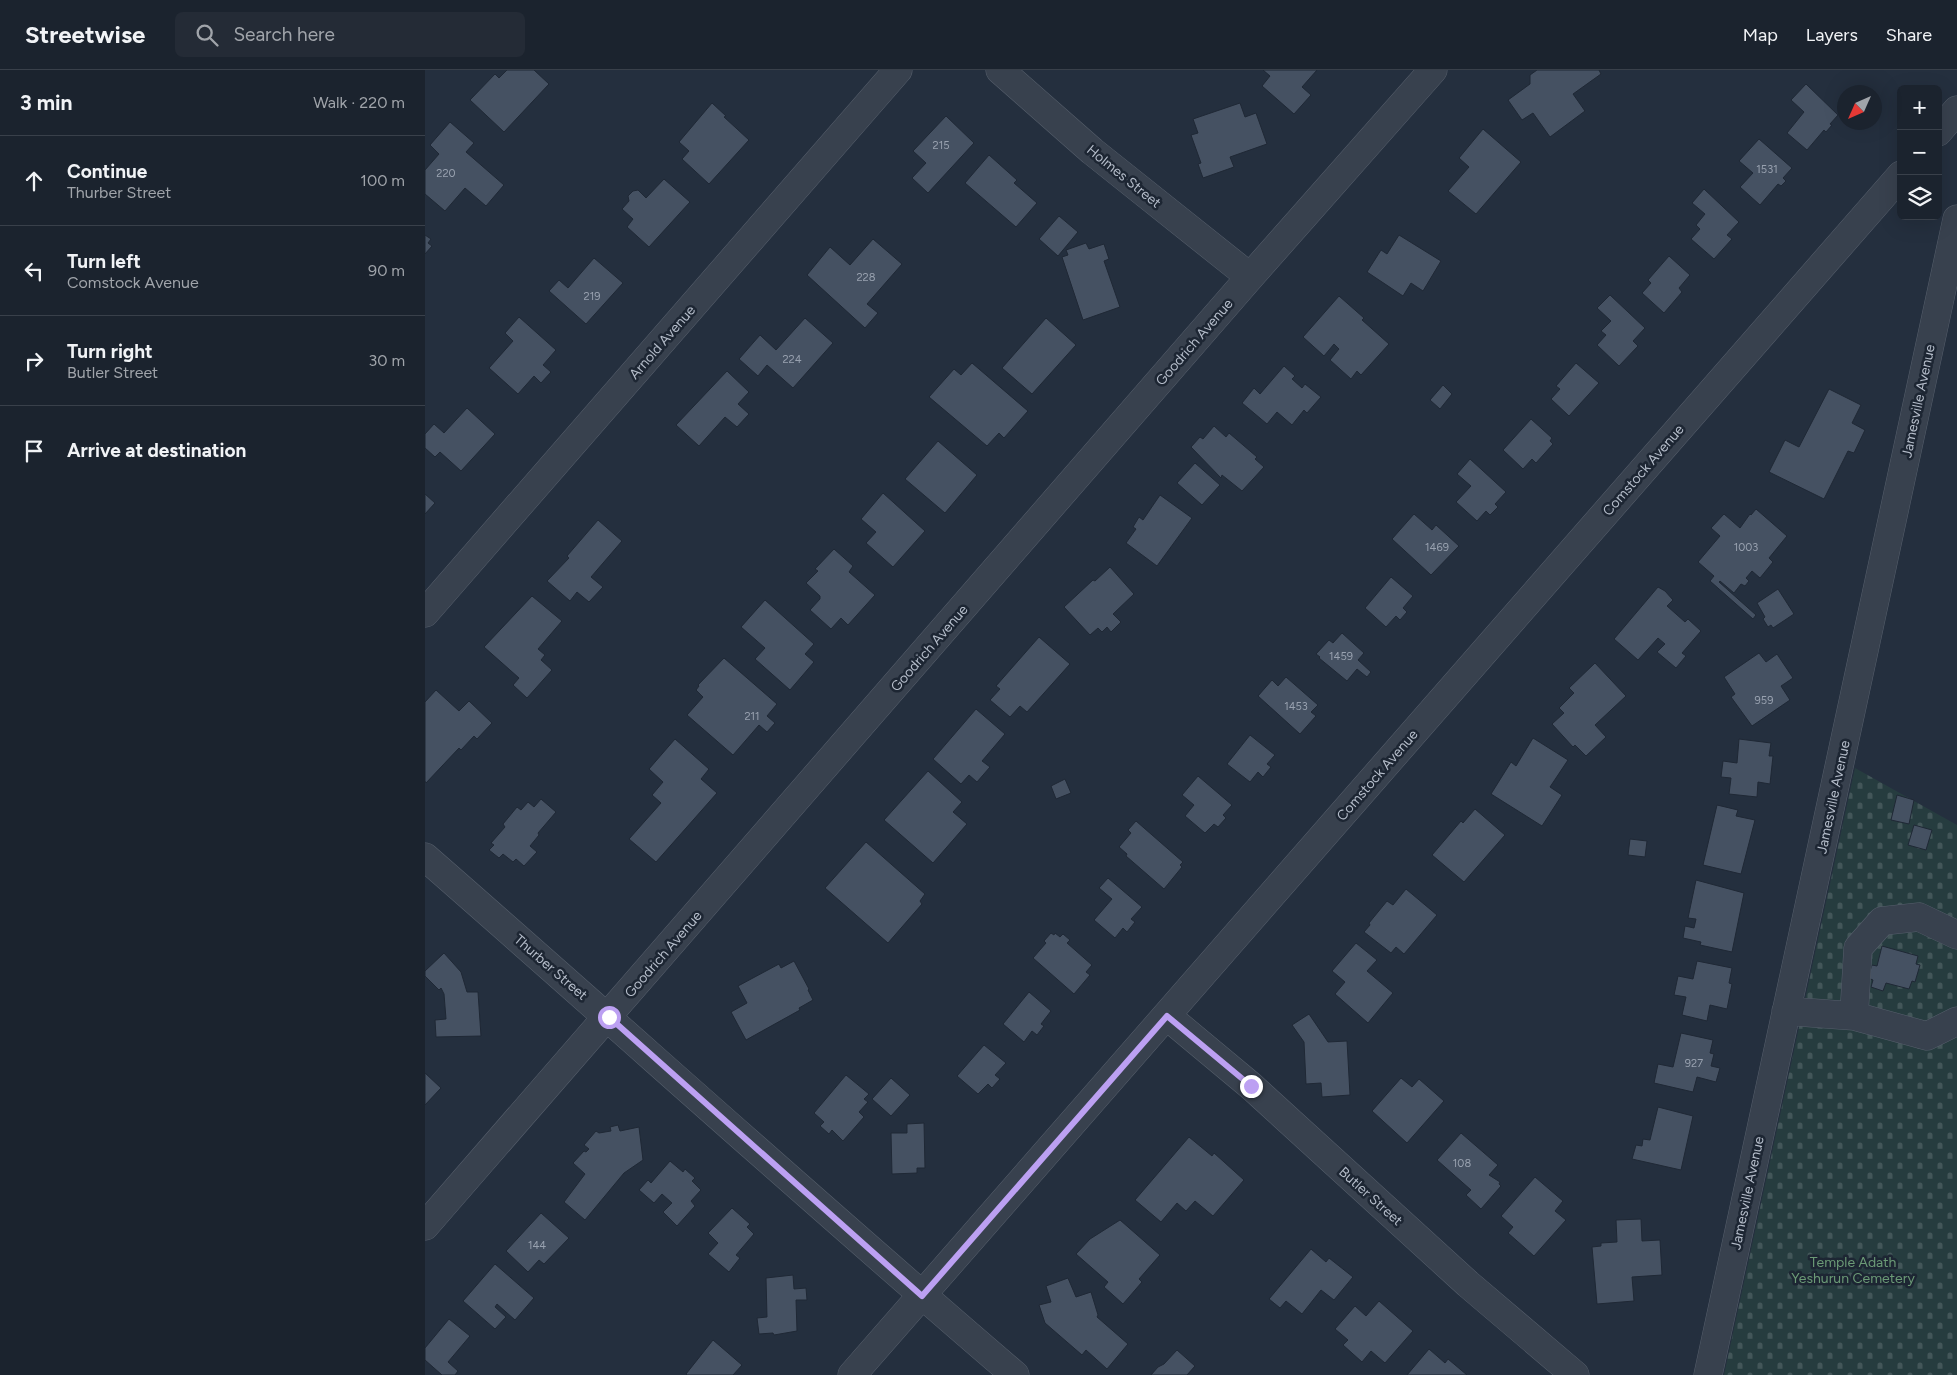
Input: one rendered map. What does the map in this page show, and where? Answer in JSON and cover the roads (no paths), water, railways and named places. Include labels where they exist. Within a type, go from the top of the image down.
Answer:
[{"type":"street","name":"Arnold Avenue","points":[[425,613],[898,70]]},
{"type":"street","name":"Holmes Street","points":[[1000,70],[1092,151],[1250,277]]},
{"type":"street","name":"Goodrich Avenue","points":[[425,1226],[609,1017],[1250,277],[1433,70]]},
{"type":"street","points":[[1940,130],[1957,110]]},
{"type":"street","name":"Comstock Avenue","points":[[852,1375],[1897,180]]},
{"type":"street","name":"Jamesville Avenue","points":[[1708,1375],[1957,219]]},
{"type":"street","name":"Thurber Street","points":[[425,857],[609,1017],[922,1296],[1015,1375]]},
{"type":"street","points":[[1854,1016],[1859,948],[1883,921],[1919,917],[1957,935]]},
{"type":"street","points":[[1786,1011],[1854,1016],[1927,1036],[1957,1021]]},
{"type":"street","name":"Butler Street","points":[[1167,1016],[1251,1086],[1468,1284],[1575,1375]]},
{"type":"park label","name":"Temple Adath Yeshurun Cemetery","points":[[1853,1270]]}]
